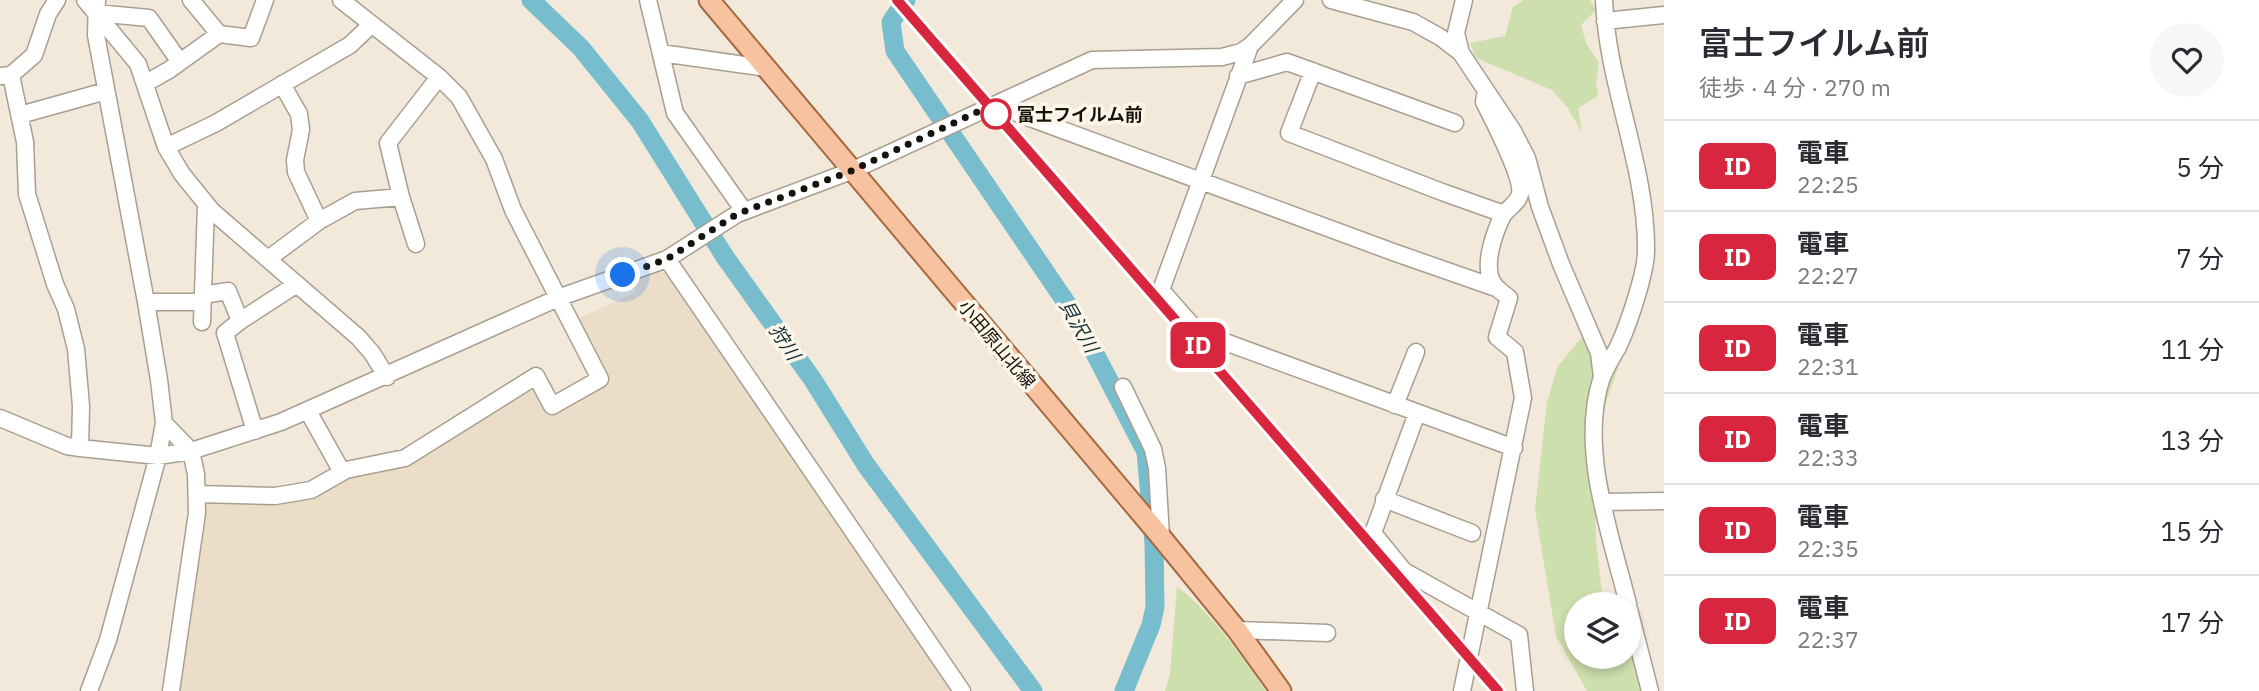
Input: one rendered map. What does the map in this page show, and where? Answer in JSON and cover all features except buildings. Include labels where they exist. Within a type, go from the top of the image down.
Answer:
[{"type":"main road","name":"小田原山北線","points":[[709,0],[1161,537],[1237,630],[1281,691]]},
{"type":"street","points":[[57,0],[48,15],[34,55],[5,76],[20,115],[25,142],[27,194],[55,284],[66,309],[76,349],[81,406],[80,448]]},
{"type":"street","points":[[85,0],[97,7],[149,18],[180,62]]},
{"type":"street","points":[[191,0],[219,34]]},
{"type":"street","points":[[146,83],[219,34],[251,38],[265,0]]},
{"type":"street","points":[[197,494],[275,496],[311,490],[342,472],[405,458],[536,376],[552,406],[600,379],[513,210],[494,159],[459,97],[439,77],[341,0]]},
{"type":"street","points":[[648,0],[675,113],[741,212]]},
{"type":"street","points":[[0,418],[67,446],[158,456],[191,452],[308,411],[558,298],[670,257],[741,212],[851,171],[1092,60],[1222,57],[1241,52],[1295,0]]},
{"type":"street","points":[[1331,0],[1413,22],[1431,24],[1456,33]]},
{"type":"street","points":[[1464,0],[1456,33],[1461,53],[1513,131],[1527,158],[1556,253],[1599,353],[1602,377]]},
{"type":"street","points":[[1604,0],[1609,53],[1634,155],[1647,254],[1643,274],[1619,344],[1602,377],[1596,401],[1596,473],[1625,592]]},
{"type":"street","points":[[97,7],[138,64],[166,147],[182,174],[206,205],[358,337],[387,377]]},
{"type":"street","points":[[89,691],[108,640],[158,456],[164,423],[146,302],[96,36],[97,7]]},
{"type":"street","points":[[1605,21],[1664,15]]},
{"type":"street","points":[[1413,22],[1461,53]]},
{"type":"street","points":[[166,147],[216,122],[350,45],[371,25]]},
{"type":"street","points":[[1250,46],[1161,290],[1198,332],[1514,448]]},
{"type":"street","points":[[661,53],[766,68]]},
{"type":"street","points":[[1238,76],[1287,62],[1455,123]]},
{"type":"street","points":[[1313,71],[1289,133],[1504,214]]},
{"type":"street","points":[[416,244],[388,143],[439,77]]},
{"type":"street","points":[[282,84],[299,114],[301,130],[295,160],[296,172],[319,221]]},
{"type":"street","points":[[20,115],[106,91]]},
{"type":"street","points":[[1486,91],[1484,102],[1519,180],[1520,194],[1504,214],[1490,257],[1490,276],[1496,288]]},
{"type":"street","points":[[995,105],[1496,288],[1509,298],[1497,337],[1515,352],[1523,398],[1462,691]]},
{"type":"street","points":[[268,260],[319,221],[355,201],[401,197]]},
{"type":"street","points":[[202,322],[206,205]]},
{"type":"street","points":[[670,257],[962,691]]},
{"type":"street","points":[[255,431],[225,333],[297,284]]},
{"type":"street","points":[[146,302],[203,298],[228,291],[240,321]]},
{"type":"street","points":[[1395,405],[1416,352]]},
{"type":"street","points":[[1123,387],[1153,449],[1157,468],[1161,537]]},
{"type":"street","points":[[308,411],[342,472]]},
{"type":"street","points":[[1417,413],[1373,533],[1404,571],[1519,635],[1525,691]]},
{"type":"street","points":[[164,423],[191,452],[197,494],[197,513],[171,691]]},
{"type":"street","points":[[1384,499],[1472,533]]},
{"type":"street","points":[[1603,502],[1664,501]]},
{"type":"street","points":[[1237,630],[1327,633]]},
{"type":"street","points":[[1641,656],[1650,691]]},
{"type":"shaded area","points":[[657,271],[669,274],[951,691],[175,691],[202,499],[280,499],[343,477],[408,462],[531,384],[549,413],[610,381],[578,319],[636,292],[629,278],[633,276],[635,281]]},
{"type":"green space","points":[[1524,0],[1590,0],[1596,10],[1581,25],[1586,43],[1599,63],[1596,83],[1598,96],[1578,108],[1582,132],[1567,107],[1552,90],[1476,58],[1470,43],[1505,36],[1513,7]]},
{"type":"green space","points":[[1581,338],[1610,347],[1618,368],[1605,405],[1587,435],[1595,491],[1596,541],[1602,592],[1564,592],[1564,650],[1556,636],[1535,509],[1547,402],[1558,366]]},
{"type":"green space","points":[[1177,587],[1213,621],[1266,691],[1165,691],[1170,673]]},
{"type":"green space","points":[[1575,669],[1636,669],[1645,691],[1587,691]]},
{"type":"waterway","name":"狩川","points":[[531,0],[581,48],[640,121],[725,257],[813,380],[866,465],[1033,691]]},
{"type":"waterway","name":"貝沢川","points":[[906,0],[891,22],[895,51],[1076,317],[1146,452],[1154,544],[1155,607],[1151,625],[1124,691]]},
{"type":"railway","points":[[897,0],[1498,691]]},
{"type":"train","name":"ID","points":[[897,0],[1498,691]]},
{"type":"place","name":"富士フイルム前","points":[[996,114]]},
{"type":"route","points":[[623,275],[667,259],[737,214],[851,171],[990,106],[995,105],[996,114]]}]
